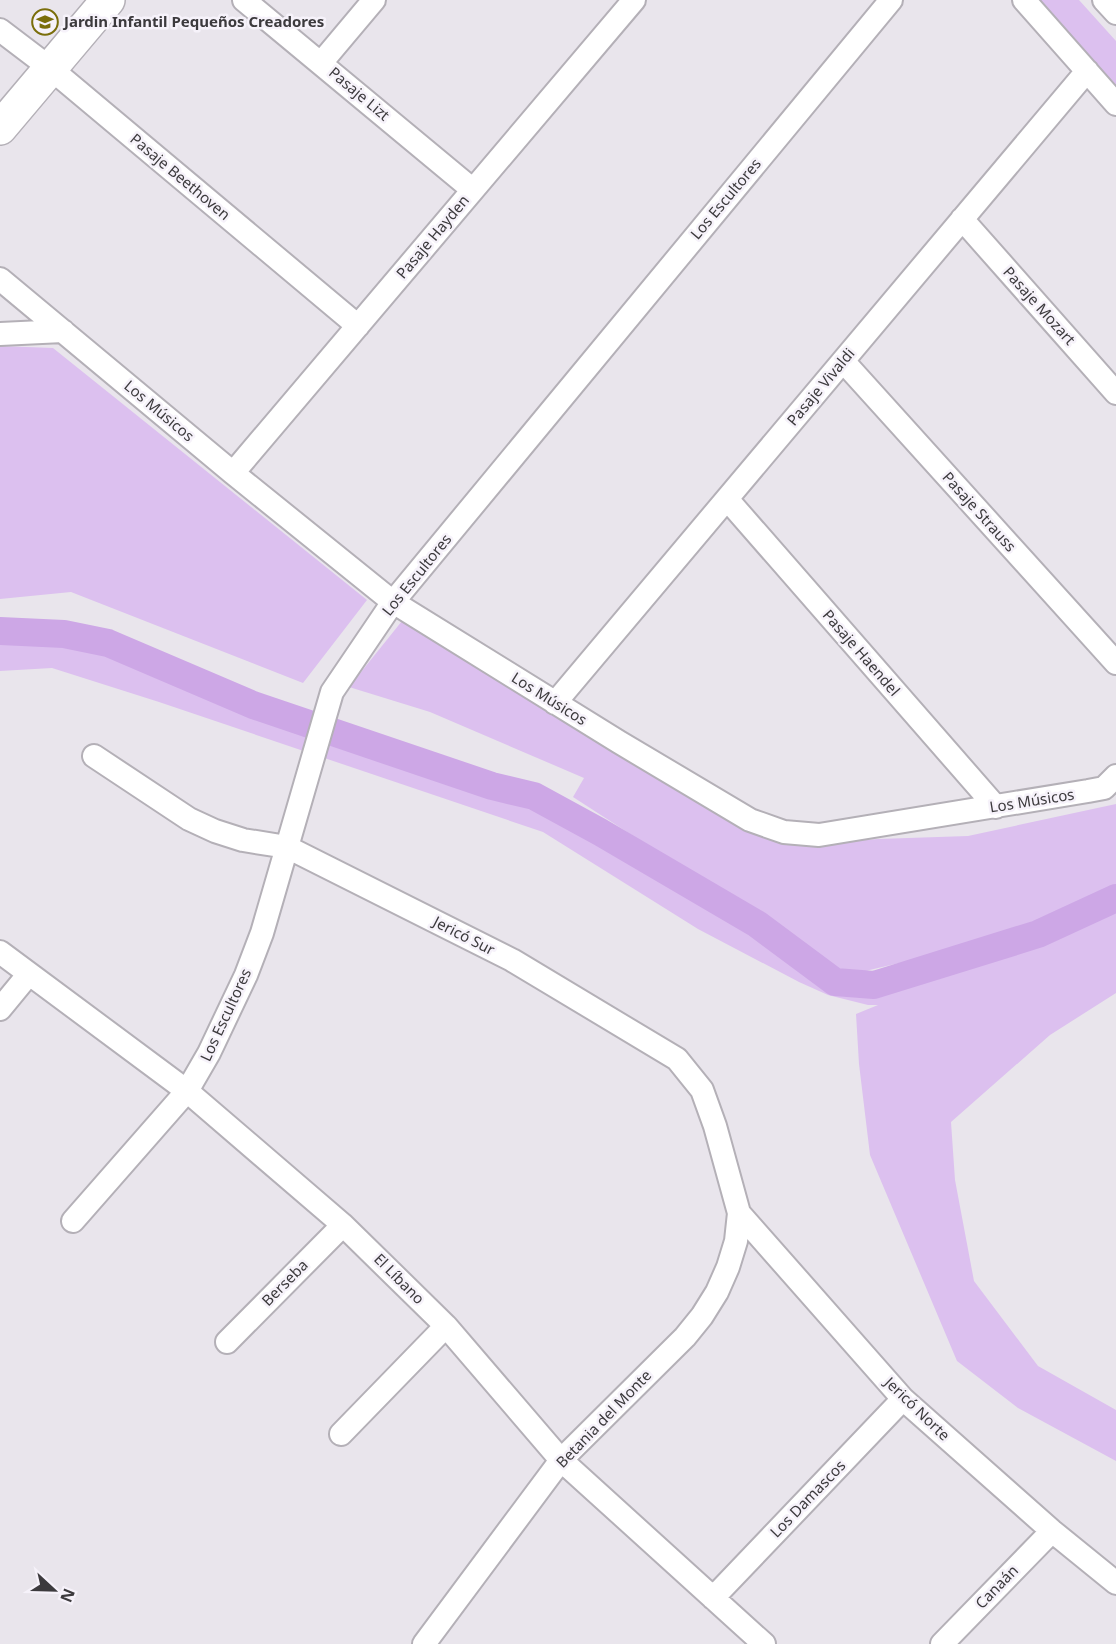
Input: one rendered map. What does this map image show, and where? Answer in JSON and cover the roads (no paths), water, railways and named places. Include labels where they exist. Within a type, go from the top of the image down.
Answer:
[{"type":"street","points":[[0,128],[108,0]]},
{"type":"street","name":"Pasaje Lizt","points":[[244,0],[473,190]]},
{"type":"street","points":[[321,63],[374,0]]},
{"type":"street","name":"Pasaje Hayden","points":[[233,474],[634,0]]},
{"type":"street","name":"Los Escultores","points":[[73,1221],[187,1091],[209,1053],[246,975],[265,922],[332,692],[393,602],[891,0]]},
{"type":"street","points":[[1024,0],[1116,104]]},
{"type":"street","points":[[1104,0],[1116,13]]},
{"type":"street","name":"Pasaje Beethoven","points":[[0,30],[50,68],[358,326]]},
{"type":"street","name":"Pasaje Vivaldi","points":[[555,703],[1087,72]]},
{"type":"street","name":"Pasaje Mozart","points":[[962,219],[1116,393]]},
{"type":"street","name":"Los Músicos","points":[[0,279],[233,474],[393,602],[750,820],[784,832],[819,835],[1104,788],[1116,776]]},
{"type":"street","points":[[0,334],[63,331]]},
{"type":"street","name":"Pasaje Strauss","points":[[843,361],[1116,663]]},
{"type":"street","name":"Pasaje Haendel","points":[[727,499],[996,807]]},
{"type":"street","name":"Jericó Sur","points":[[94,756],[189,819],[243,840],[287,847],[512,960],[677,1059],[702,1090],[715,1126],[739,1213]]},
{"type":"street","name":"El Líbano","points":[[0,952],[187,1091],[343,1225],[446,1326],[561,1460],[764,1644]]},
{"type":"street","points":[[0,1009],[28,975]]},
{"type":"street","name":"Jericó Norte","points":[[739,1213],[903,1400],[1052,1531],[1116,1583]]},
{"type":"street","name":"Betania del Monte","points":[[424,1644],[561,1460],[685,1337],[702,1316],[717,1292],[728,1267],[736,1241],[739,1213]]},
{"type":"street","name":"Berseba","points":[[227,1342],[343,1225]]},
{"type":"street","points":[[341,1434],[446,1326]]},
{"type":"street","name":"Los Damascos","points":[[713,1598],[903,1400]]},
{"type":"street","name":"Canaán","points":[[942,1644],[1052,1531]]},
{"type":"waterway","points":[[0,631],[64,634],[108,643],[253,705],[492,786],[534,796],[757,924],[835,982],[874,985],[1038,934],[1116,898]]},
{"type":"place","name":"Jardin Infantil Pequeños Creadores","points":[[45,22]]}]
